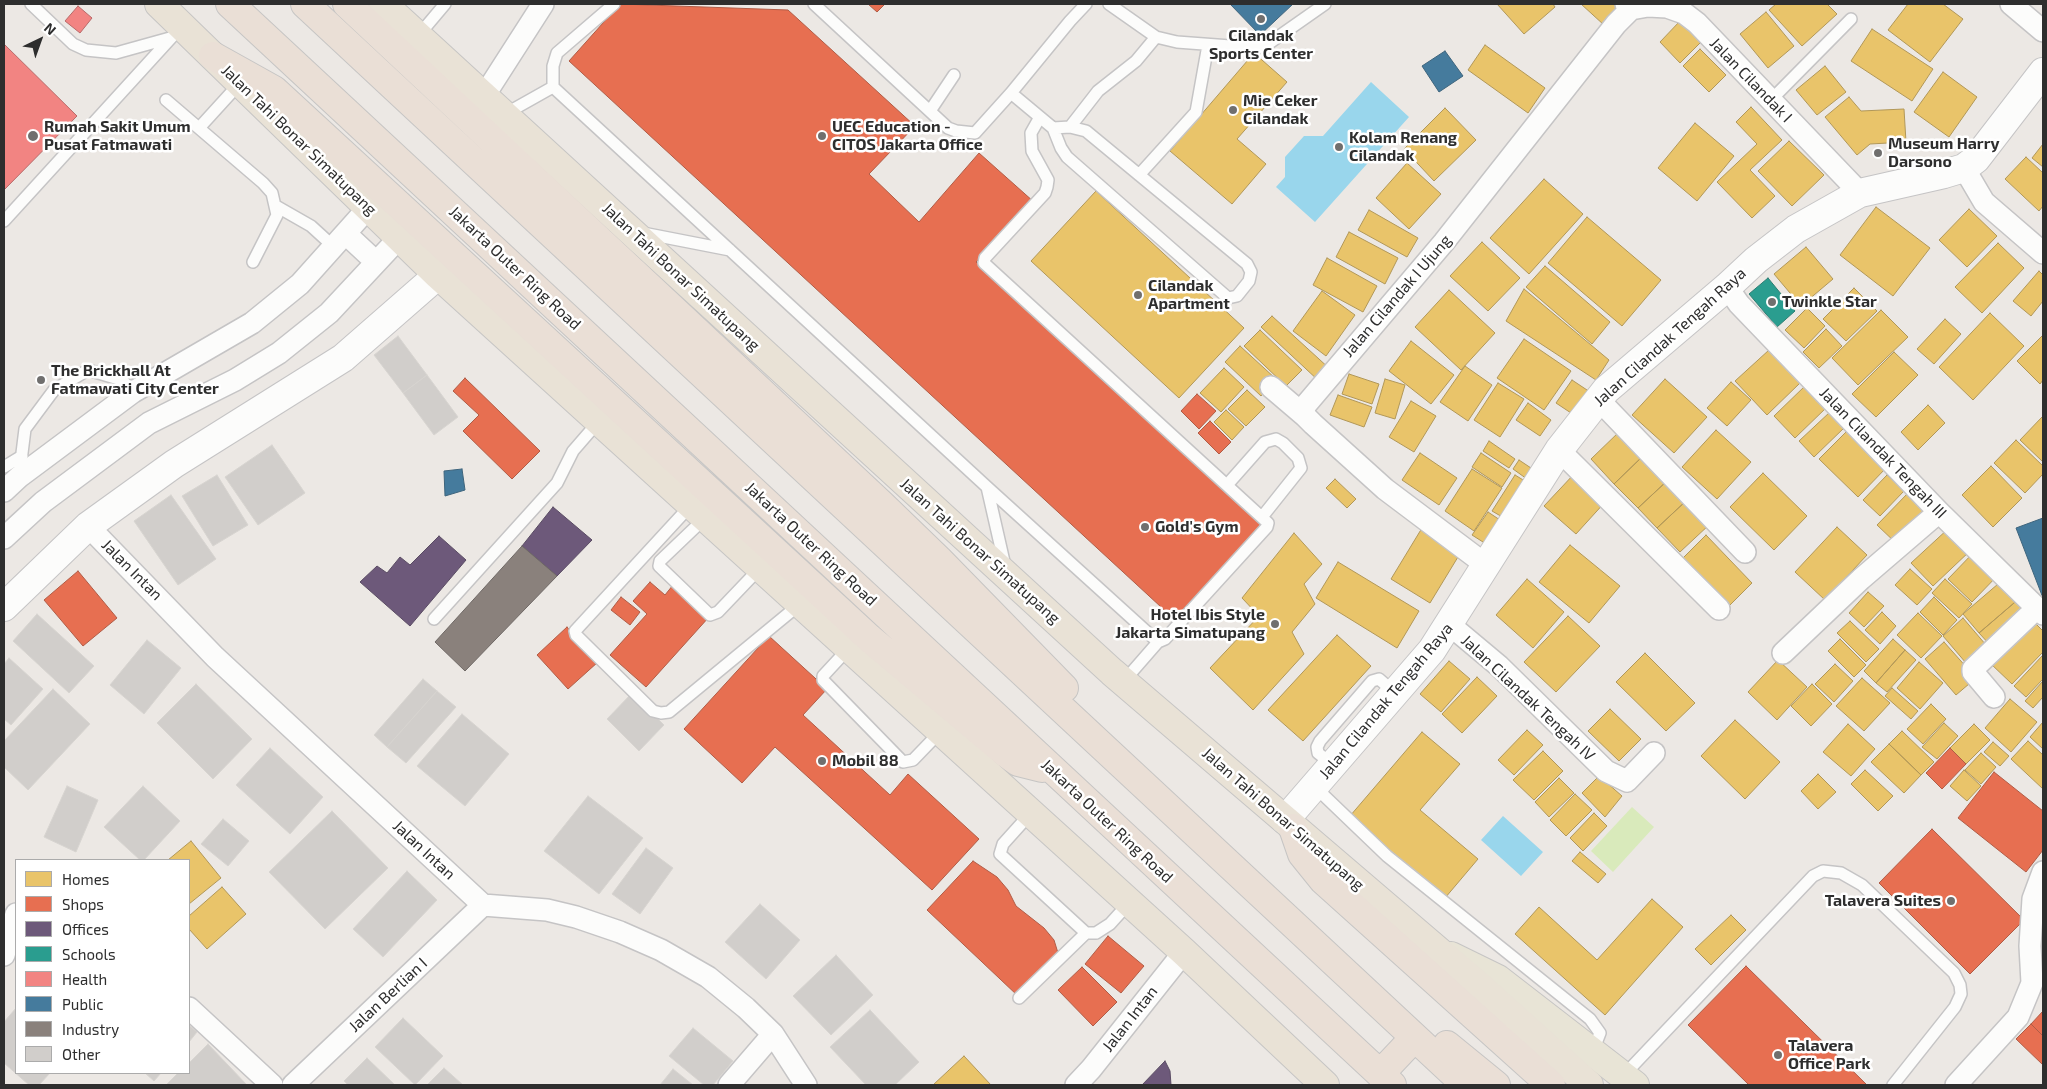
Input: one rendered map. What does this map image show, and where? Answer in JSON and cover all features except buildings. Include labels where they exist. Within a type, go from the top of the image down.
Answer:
[{"type":"highway","name":"Jalan Tahi Bonar Simatupang","points":[[159,4],[176,32],[213,56],[438,275],[1184,952],[1325,1085]]},
{"type":"highway","name":"Jakarta Outer Ring Road","points":[[230,4],[1386,1080]]},
{"type":"highway","points":[[305,4],[1466,1085]]},
{"type":"highway","points":[[347,4],[938,558],[1062,686],[1250,862],[1263,876],[1269,888],[1271,904]]},
{"type":"highway","name":"Jalan Tahi Bonar Simatupang","points":[[383,4],[1125,682],[1478,985],[1588,1085]]},
{"type":"highway","points":[[213,56],[253,76],[274,90],[298,111],[780,559],[884,651],[1018,762],[1035,768],[1050,769]]},
{"type":"highway","points":[[1289,824],[1302,854],[1323,880],[1550,1085]]},
{"type":"highway","points":[[1372,998],[1386,1000],[1399,1005],[1496,1085]]},
{"type":"highway","points":[[1386,1080],[1414,1038]]},
{"type":"main road","points":[[1433,948],[1498,978],[1629,1080]]},
{"type":"street","points":[[484,96],[543,4]]},
{"type":"street","points":[[2011,4],[2043,31]]},
{"type":"street","name":"Jalan Cilandak I","points":[[1628,6],[1667,7],[1684,13],[1697,23],[1860,193]]},
{"type":"street","name":"Jalan Cilandak I Ujung","points":[[1305,416],[1303,411],[1306,402],[1444,242],[1616,24],[1628,6]]},
{"type":"street","name":"Jalan Cilandak Tengah Raya","points":[[1289,824],[1314,786],[1432,650],[1450,625],[1479,559],[1559,450],[1606,390],[1756,260],[1796,229],[1860,193],[1964,168],[1976,159],[2043,72]]},
{"type":"street","points":[[1964,168],[1984,202],[2043,253]]},
{"type":"street","points":[[12,473],[133,392],[252,323],[300,284],[368,208]]},
{"type":"street","points":[[4,538],[43,502],[149,423],[235,380],[279,353],[329,312],[399,238]]},
{"type":"street","points":[[340,240],[376,262]]},
{"type":"street","name":"Jalan Intan","points":[[4,607],[88,526],[174,464],[343,358],[438,275]]},
{"type":"street","name":"Jalan Cilandak Tengah III","points":[[1727,287],[1739,304],[1939,512],[2040,611]]},
{"type":"street","points":[[1271,387],[1385,489],[1479,559]]},
{"type":"street","points":[[1598,399],[1745,552]]},
{"type":"street","points":[[1559,450],[1719,609]]},
{"type":"street","points":[[1784,654],[1861,579],[1939,512]]},
{"type":"street","name":"Jalan Intan","points":[[88,526],[215,656],[483,905]]},
{"type":"street","points":[[1994,698],[1973,670],[2040,611]]},
{"type":"street","name":"Jalan Cilandak Tengah IV","points":[[1450,625],[1499,666],[1606,771],[1627,780],[1654,753]]},
{"type":"street","points":[[1956,1085],[2018,1017],[2032,983],[2030,946],[2033,899],[2043,872]]},
{"type":"street","points":[[483,905],[547,910],[576,917],[638,939],[708,977],[746,1008],[773,1034],[806,1085]]},
{"type":"street","name":"Jalan Berlian I","points":[[293,1085],[483,905]]},
{"type":"street","points":[[4,955],[15,917]]},
{"type":"street","name":"Jalan Intan","points":[[1076,1085],[1091,1069],[1184,952]]},
{"type":"street","points":[[190,1009],[272,1085]]},
{"type":"street","points":[[729,1085],[773,1034]]},
{"type":"lane","points":[[31,4],[73,44],[86,50],[116,53],[176,32]]},
{"type":"lane","points":[[418,36],[445,4]]},
{"type":"lane","points":[[614,4],[557,54],[553,66],[553,87],[986,487],[1160,642]]},
{"type":"lane","points":[[814,4],[948,128],[975,133],[1086,4]]},
{"type":"lane","points":[[1109,4],[1156,37],[1177,42],[1257,48],[1268,44],[1325,4]]},
{"type":"lane","points":[[1771,100],[1852,19]]},
{"type":"lane","points":[[4,221],[176,32]]},
{"type":"lane","points":[[1070,127],[1098,91],[1136,61],[1156,37]]},
{"type":"lane","points":[[1139,175],[1196,112],[1208,44]]},
{"type":"lane","points":[[930,111],[954,76]]},
{"type":"lane","points":[[199,128],[240,83]]},
{"type":"lane","points":[[504,114],[553,87]]},
{"type":"lane","points":[[1011,93],[1053,128],[1067,157],[1228,298],[1237,296],[1248,281],[1251,272],[1247,264],[1086,131],[1070,127],[1053,128]]},
{"type":"lane","points":[[166,100],[263,183],[272,193],[277,215],[253,262]]},
{"type":"lane","points":[[1040,117],[1031,133],[1032,150],[1048,180],[1045,193],[985,258],[984,263],[1268,523],[1267,527],[1125,682]]},
{"type":"lane","points":[[276,206],[340,240]]},
{"type":"lane","points":[[631,231],[732,251]]},
{"type":"lane","points":[[12,473],[25,429],[54,390],[88,370],[122,380],[133,392]]},
{"type":"lane","points":[[434,618],[557,483],[573,451],[599,421]]},
{"type":"lane","points":[[1227,485],[1265,442],[1276,438],[1283,443],[1298,458],[1301,468],[1262,518]]},
{"type":"lane","points":[[986,487],[1008,577]]},
{"type":"lane","points":[[698,512],[660,561],[661,571],[710,615],[718,612],[760,568]]},
{"type":"lane","points":[[698,512],[575,631],[576,635],[653,711],[662,714],[669,712],[800,604]]},
{"type":"lane","points":[[848,649],[823,676],[823,680],[903,762],[913,760],[940,732]]},
{"type":"lane","points":[[1314,786],[1387,856],[1590,1019],[1600,1033],[1593,1051]]},
{"type":"lane","points":[[1030,814],[1003,844],[1000,854],[1086,933],[1096,933],[1110,924],[1129,903]]},
{"type":"lane","points":[[1629,1080],[1813,876],[1823,871],[1841,874],[1862,885],[1954,973],[1960,986],[1960,994],[1954,1007],[1893,1085]]},
{"type":"lane","points":[[1020,998],[1086,933]]},
{"type":"green space","points":[[1632,807],[1654,827],[1613,872],[1591,851]]},
{"type":"water","name":"Kolam Renang Cilandak","points":[[1371,82],[1409,117],[1315,222],[1276,187],[1285,177],[1285,157],[1304,136],[1323,136]]},
{"type":"water","points":[[1503,816],[1543,852],[1521,876],[1481,840]]},
{"type":"place","name":"Cilandak Sports Center","points":[[1261,19]]},
{"type":"place","name":"Mie Ceker Cilandak","points":[[1233,110]]},
{"type":"place","name":"Rumah Sakit Umum Pusat Fatmawati","points":[[33,136]]},
{"type":"place","name":"UEC Education - CITOS Jakarta Office","points":[[822,136]]},
{"type":"place","name":"Kolam Renang Cilandak","points":[[1339,147]]},
{"type":"place","name":"Museum Harry Darsono","points":[[1878,153]]},
{"type":"place","name":"Cilandak Apartment","points":[[1138,295]]},
{"type":"place","name":"Twinkle Star","points":[[1772,302]]},
{"type":"place","name":"The Brickhall At Fatmawati City Center","points":[[41,380]]},
{"type":"place","name":"Gold's Gym","points":[[1145,527]]},
{"type":"place","name":"Hotel Ibis Style Jakarta Simatupang","points":[[1275,624]]},
{"type":"place","name":"Mobil 88","points":[[822,761]]},
{"type":"place","name":"Talavera Suites","points":[[1951,901]]},
{"type":"place","name":"Talavera Office Park","points":[[1778,1055]]}]
